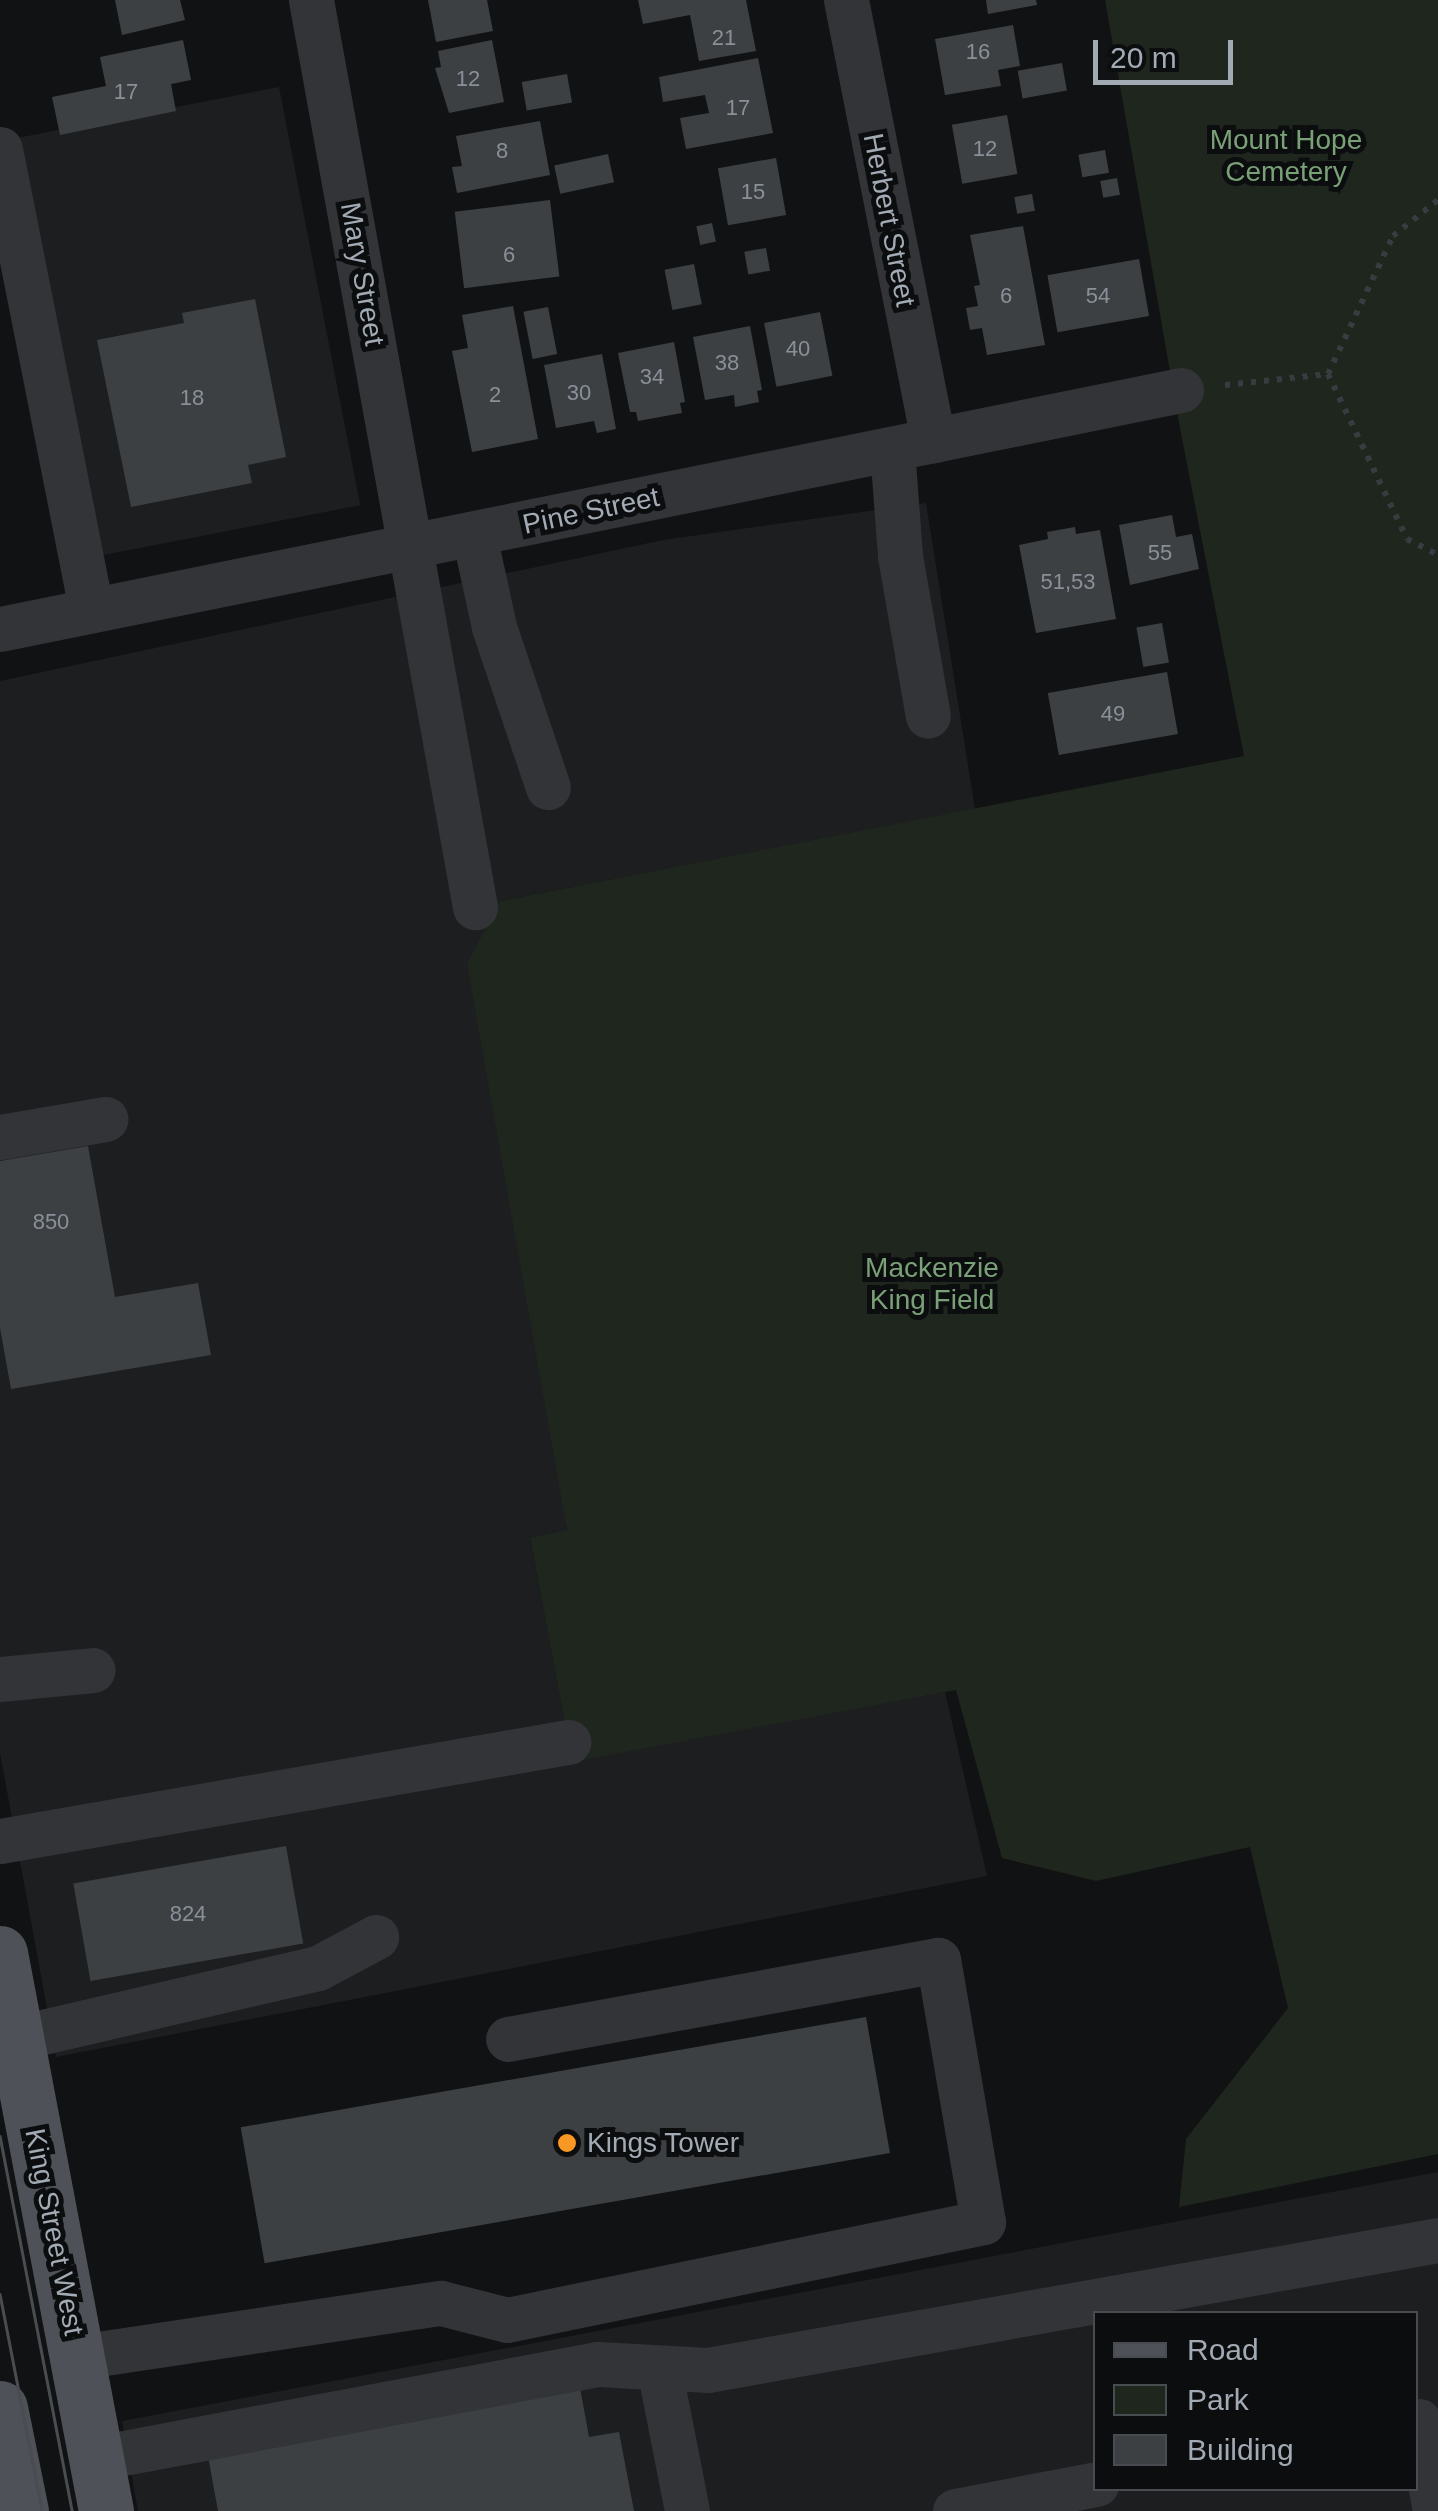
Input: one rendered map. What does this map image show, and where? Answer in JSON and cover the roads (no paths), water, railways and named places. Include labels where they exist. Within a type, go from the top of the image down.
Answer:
[{"type":"main road","name":"King Street West","points":[[0,1953],[106,2511]]},
{"type":"main road","points":[[0,2408],[20,2511]]},
{"type":"street","name":"Mary Street","points":[[312,0],[475,907]]},
{"type":"street","name":"Herbert Street","points":[[846,0],[912,445],[907,599],[928,716]]},
{"type":"street","points":[[0,149],[91,610]]},
{"type":"street","name":"Pine Street","points":[[0,629],[1181,390]]},
{"type":"street","points":[[474,535],[494,626],[548,787]]},
{"type":"street","points":[[0,1137],[105,1119]]},
{"type":"street","points":[[0,1679],[92,1670]]},
{"type":"street","points":[[0,1841],[568,1742]]},
{"type":"street","points":[[16,2038],[318,1968],[376,1936]]},
{"type":"street","points":[[78,2357],[440,2303],[507,2320],[983,2222],[938,1960],[508,2038]]},
{"type":"street","points":[[97,2458],[598,2364],[708,2370],[1438,2240]]},
{"type":"street","points":[[659,2368],[687,2511]]},
{"type":"street","points":[[1424,2420],[1435,2511]]},
{"type":"street","points":[[955,2511],[1093,2485]]},
{"type":"tram line","points":[[0,2136],[72,2511]]},
{"type":"tram line","points":[[0,2294],[42,2511]]},
{"type":"place","name":"Kings Tower","points":[[567,2143]]},
{"type":"park label","name":"Mount Hope Cemetery","points":[[1286,156]]},
{"type":"park label","name":"Mackenzie King Field","points":[[932,1284]]}]
